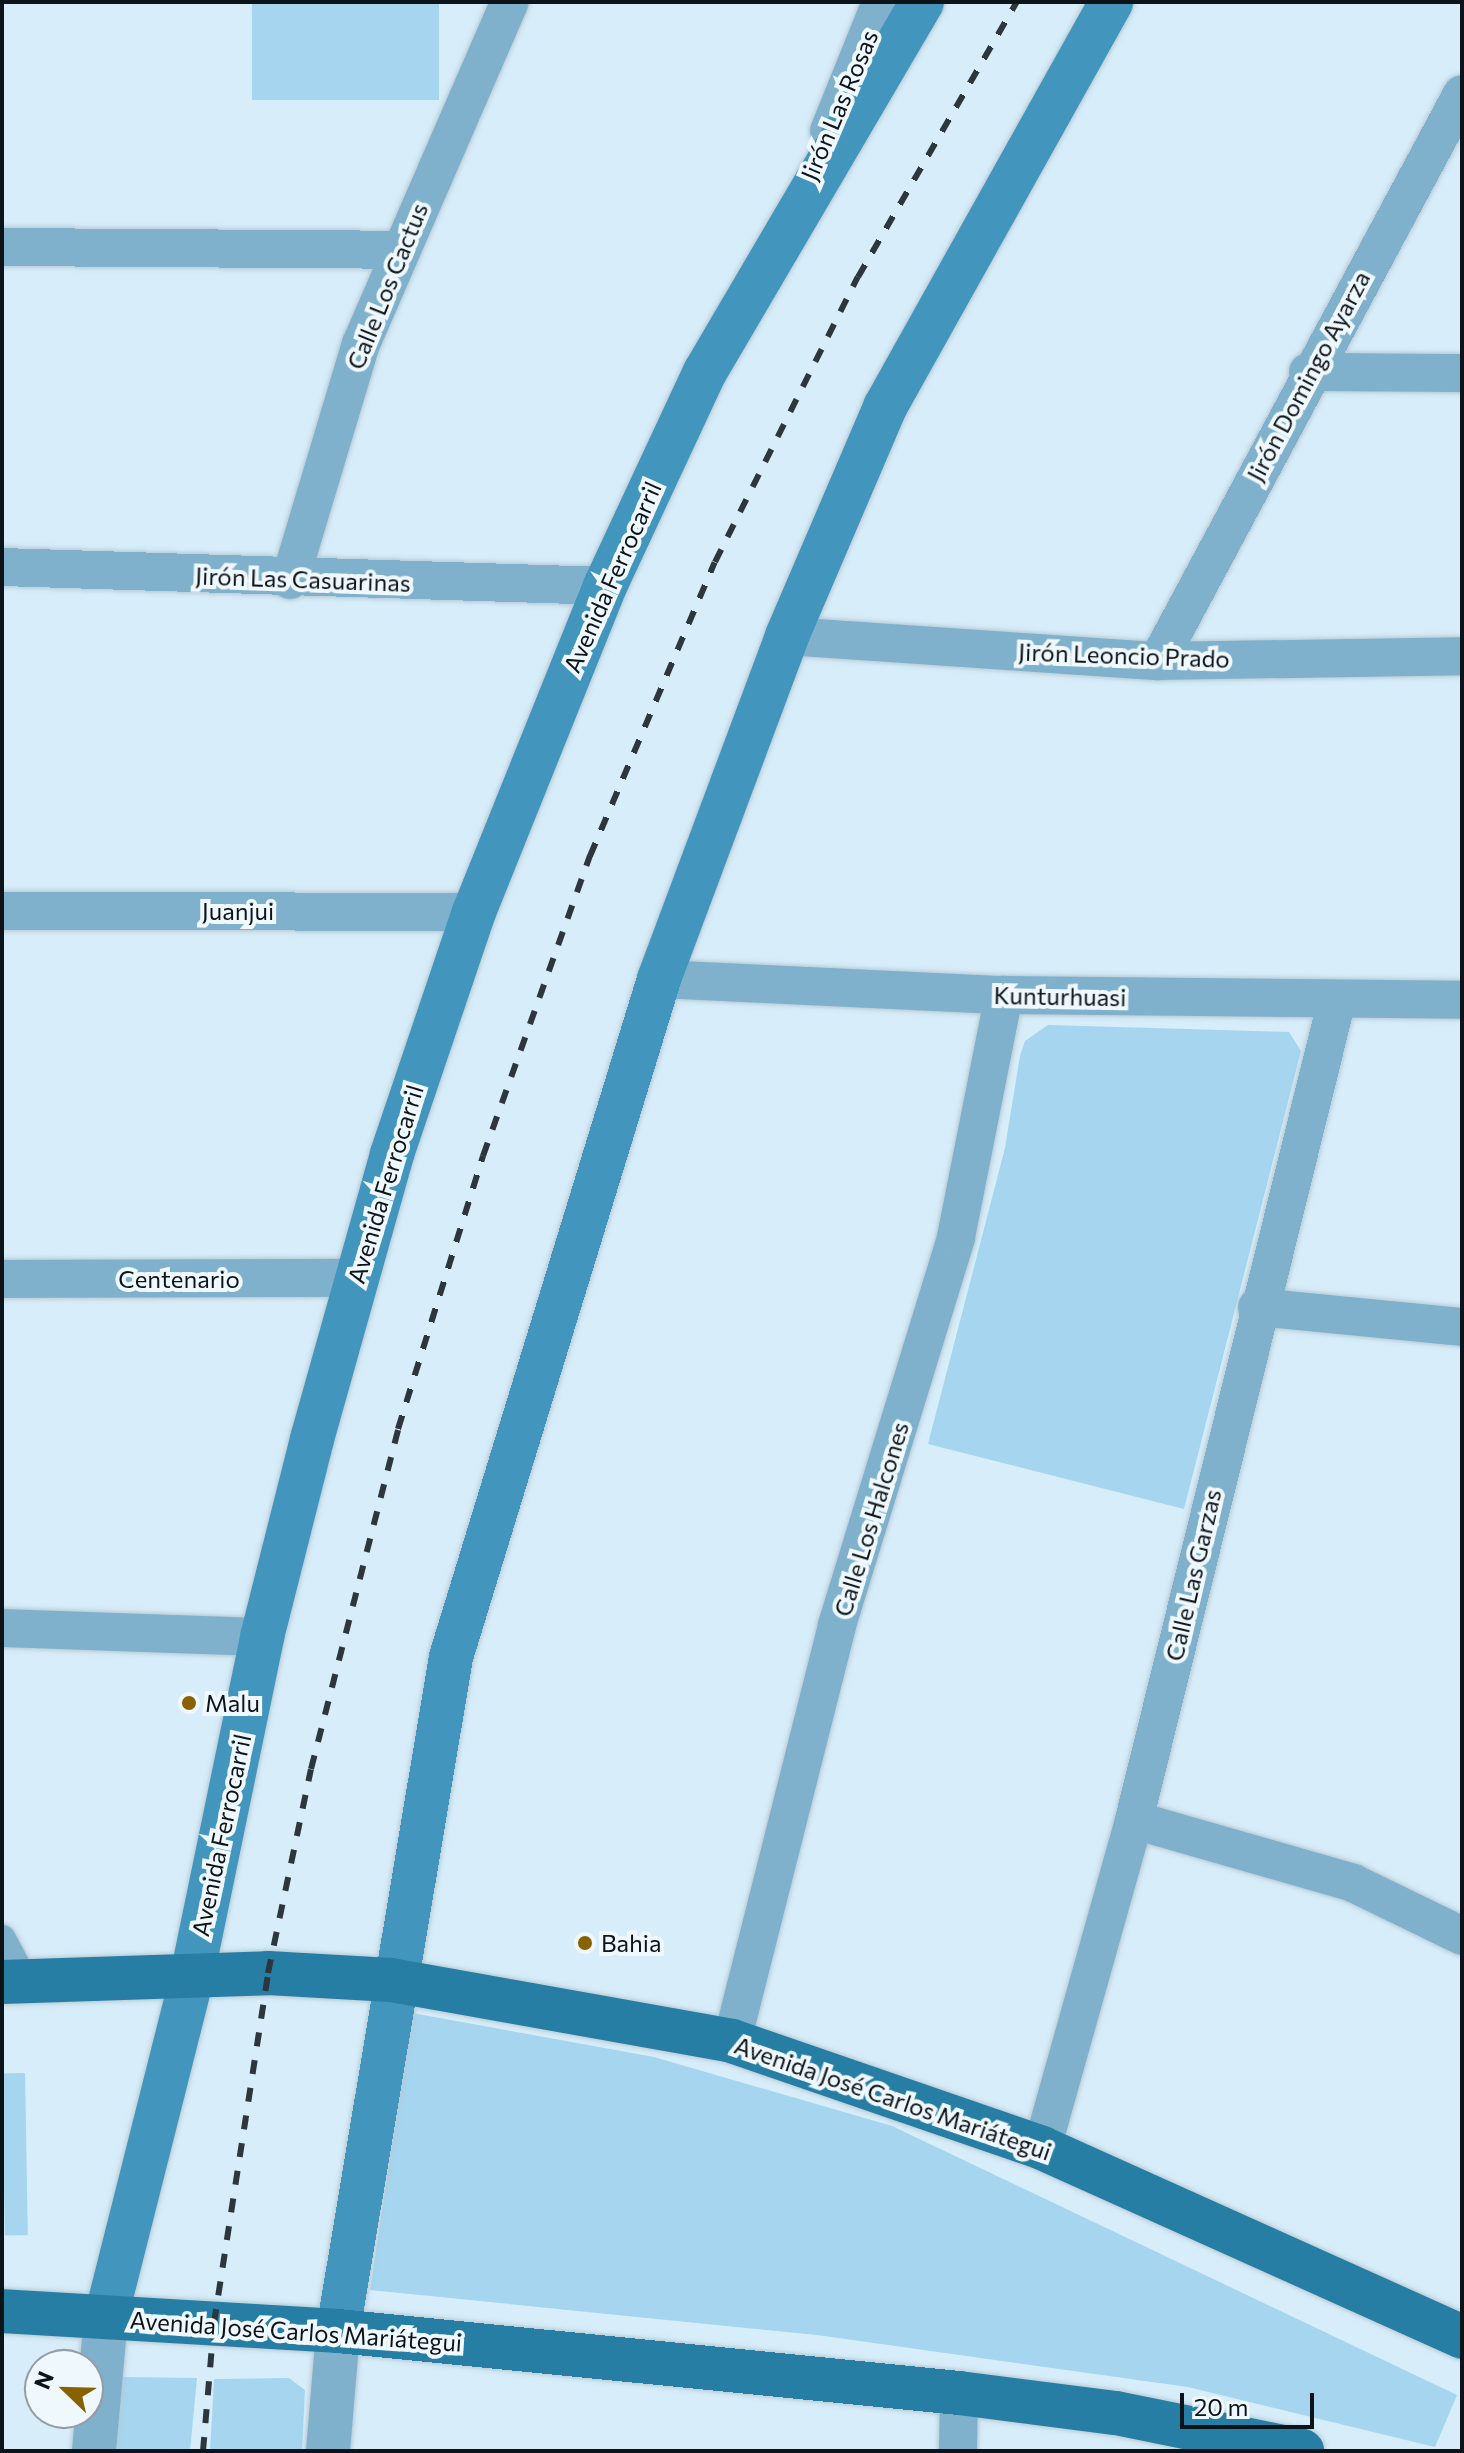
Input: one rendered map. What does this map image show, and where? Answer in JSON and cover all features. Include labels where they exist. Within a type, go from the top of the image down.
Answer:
[{"type":"main road","name":"Avenida Ferrocarril","points":[[106,2317],[192,1976],[262,1637],[355,1278],[474,912],[605,586],[705,372],[797,208],[922,2]]},
{"type":"main road","points":[[338,2331],[391,1980],[451,1657],[659,979],[787,636],[885,407],[1111,2]]},
{"type":"main road","name":"Avenida José Carlos Mariátegui","points":[[13,1981],[192,1976],[391,1980],[732,2041],[1042,2148],[1462,2337]]},
{"type":"main road","name":"Avenida José Carlos Mariátegui","points":[[2,2311],[338,2331],[959,2393],[1116,2413],[1302,2451]]},
{"type":"street","name":"Calle Los Cactus","points":[[290,580],[397,250],[510,2]]},
{"type":"street","name":"Jirón Las Rosas","points":[[797,208],[881,2]]},
{"type":"street","name":"Jirón Domingo Ayarza","points":[[1158,661],[1308,372],[1462,94]]},
{"type":"street","points":[[2,247],[397,250]]},
{"type":"street","points":[[1308,372],[1462,373]]},
{"type":"street","name":"Jirón Las Casuarinas","points":[[2,567],[290,580],[605,586]]},
{"type":"street","name":"Jirón Leoncio Prado","points":[[787,636],[1158,661],[1462,656]]},
{"type":"street","name":"Juanjui","points":[[2,911],[474,912]]},
{"type":"street","name":"Kunturhuasi","points":[[659,979],[1004,995],[1462,1000]]},
{"type":"street","name":"Calle Los Halcones","points":[[732,2041],[837,1625],[956,1237],[1004,995]]},
{"type":"street","name":"Calle Las Garzas","points":[[1042,2148],[1134,1820],[1257,1307],[1337,1000]]},
{"type":"street","name":"Centenario","points":[[2,1279],[355,1278]]},
{"type":"street","points":[[1257,1307],[1462,1327]]},
{"type":"street","points":[[2,1628],[262,1637]]},
{"type":"street","points":[[1134,1820],[1353,1883],[1462,1934]]},
{"type":"street","points":[[2,1939],[13,1981]]},
{"type":"street","name":"Avenida Ferrocarril","points":[[94,2451],[106,2317]]},
{"type":"street","points":[[328,2451],[338,2331]]},
{"type":"street","points":[[958,2451],[959,2393]]},
{"type":"shaded area","points":[[252,2],[439,2],[439,100],[252,100]]},
{"type":"shaded area","points":[[1048,1025],[1289,1032],[1301,1051],[1184,1509],[928,1444],[1005,1148],[1020,1056],[1025,1041]]},
{"type":"shaded area","points":[[412,2013],[654,2057],[892,2126],[1457,2395],[1435,2447],[1188,2387],[817,2335],[370,2290]]},
{"type":"shaded area","points":[[2,2073],[25,2073],[28,2235],[5,2235]]},
{"type":"shaded area","points":[[121,2377],[197,2378],[190,2451],[110,2451]]},
{"type":"shaded area","points":[[289,2378],[305,2390],[302,2451],[210,2451],[214,2379]]},
{"type":"railway","points":[[203,2451],[214,2323],[268,1973],[311,1769],[398,1429],[483,1156],[590,856],[715,562],[858,277],[1017,2]]},
{"type":"place","name":"Malu","points":[[189,1703]]},
{"type":"place","name":"Bahia","points":[[585,1943]]}]
